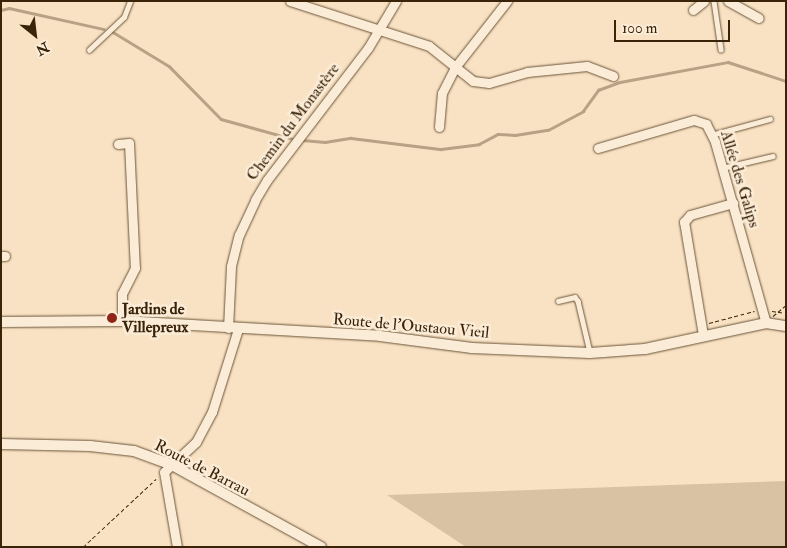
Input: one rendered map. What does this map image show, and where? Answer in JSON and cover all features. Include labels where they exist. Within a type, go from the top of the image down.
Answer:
[{"type":"street","points":[[290,1],[429,46],[456,66],[473,82],[489,83],[527,72],[587,66],[613,76]]},
{"type":"street","name":"Chemin du Monastère","points":[[168,468],[196,442],[212,412],[233,329],[231,266],[239,236],[255,200],[380,30],[396,1]]},
{"type":"street","points":[[439,127],[442,93],[456,66],[507,1]]},
{"type":"street","points":[[693,10],[704,1]]},
{"type":"street","points":[[728,1],[759,18]]},
{"type":"street","name":"Allée des Galips","points":[[598,148],[694,120],[706,124],[722,168],[766,323]]},
{"type":"street","points":[[118,144],[129,143],[135,268],[122,294],[122,321]]},
{"type":"street","points":[[702,331],[684,222],[690,215],[732,204]]},
{"type":"street","name":"Route de l'Oustaou Vieil","points":[[1,322],[122,321],[233,329],[380,336],[472,348],[590,353],[645,349],[702,331],[766,323],[786,326]]},
{"type":"street","name":"Route de Barrau","points":[[1,444],[90,446],[134,451],[321,547]]},
{"type":"street","points":[[168,468],[177,547]]},
{"type":"lane","points":[[89,50],[124,16],[130,1]]},
{"type":"lane","points":[[714,1],[721,49]]},
{"type":"lane","points":[[711,135],[770,118]]},
{"type":"lane","points":[[722,168],[773,156]]},
{"type":"lane","points":[[558,301],[575,297],[578,301],[590,353]]},
{"type":"path","points":[[766,323],[786,305]]},
{"type":"path","points":[[702,331],[763,310],[786,313]]},
{"type":"path","points":[[83,547],[168,468]]},
{"type":"shaded area","points":[[786,481],[786,547],[466,547],[387,495]]},
{"type":"waterway","points":[[1,10],[9,8],[104,29]]},
{"type":"waterway","points":[[113,32],[169,66],[221,119],[293,139]]},
{"type":"waterway","points":[[302,140],[325,142],[351,138],[441,149],[479,144],[498,134],[515,135],[548,130],[583,111],[598,90],[620,82],[728,62],[786,81]]},
{"type":"place","name":"Jardins de Villepreux","points":[[112,318]]}]
